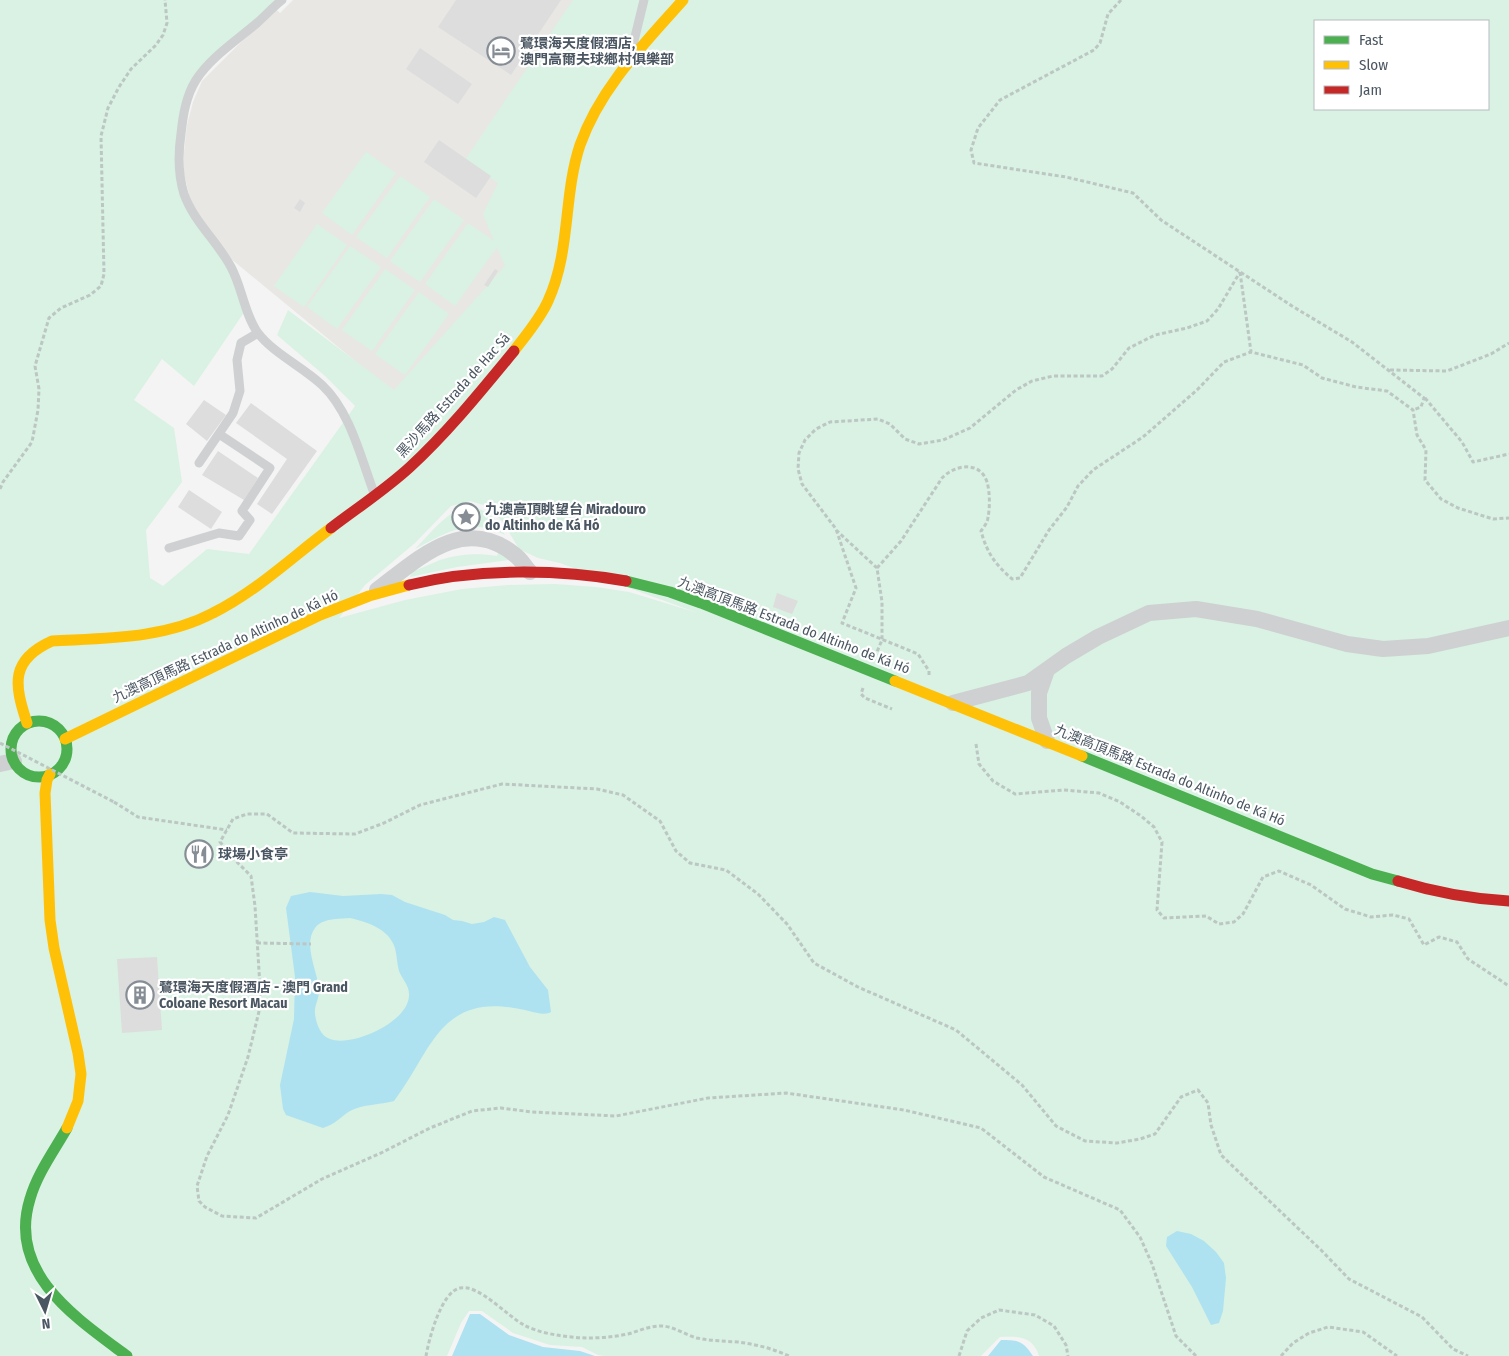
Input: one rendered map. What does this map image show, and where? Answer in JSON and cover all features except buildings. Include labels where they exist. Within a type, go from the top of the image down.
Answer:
[{"type":"main road","name":"黑沙馬路 Estrada de Hac Sá","points":[[27,723],[18,692],[18,678],[21,666],[38,646],[52,642],[120,638],[162,632],[178,628],[213,614],[263,581],[375,495],[408,468],[442,434],[512,352],[536,322],[547,304],[560,266],[580,146],[588,124],[628,65],[681,1]]},
{"type":"main road","name":"九澳高頂馬路 Estrada do Altinho de Ká Hó","points":[[65,739],[320,615],[369,596],[422,582],[489,574],[530,572],[593,575],[670,592],[953,703],[1372,874],[1428,890],[1487,900],[1509,901]]},
{"type":"main road","points":[[27,723],[50,723],[56,727],[65,739],[67,747],[66,756],[63,764],[57,770],[42,775],[22,772],[7,762],[16,732],[27,723]]},
{"type":"main road","points":[[45,793],[49,913],[56,957],[77,1050],[81,1083],[80,1098],[71,1120],[34,1188],[28,1206],[26,1237],[37,1273],[53,1296],[66,1309],[128,1356]]},
{"type":"street","points":[[369,596],[435,547],[455,540],[477,538],[498,544],[516,555],[530,572]]},
{"type":"street","points":[[953,703],[1028,683],[1066,656],[1098,637],[1148,613],[1196,609],[1257,619],[1347,644],[1383,649],[1428,646],[1509,628]]},
{"type":"street","points":[[1047,670],[1039,693],[1039,718],[1047,741]]},
{"type":"street","points":[[42,775],[40,782],[45,793]]},
{"type":"lane","points":[[282,0],[235,40],[196,80],[185,105],[179,144],[179,170],[184,193],[201,226],[231,267],[251,322],[268,344],[323,385],[334,399],[345,415],[375,495]]},
{"type":"lane","points":[[628,65],[644,0]]},
{"type":"lane","points":[[199,463],[233,414],[240,391],[237,360],[241,343],[258,333]]},
{"type":"lane","points":[[169,548],[219,533],[238,536],[250,520],[242,511],[270,468],[219,434]]},
{"type":"path","points":[[0,489],[32,442],[38,410],[35,366],[49,318],[61,308],[90,295],[101,286],[104,274],[101,136],[108,108],[119,88],[131,70],[156,45],[163,35],[167,22],[165,0]]},
{"type":"path","points":[[1120,0],[1108,14],[1100,42],[1094,50],[1000,100],[978,128],[971,150],[974,163],[1066,177],[1133,193],[1161,220],[1292,306],[1352,342],[1389,370],[1424,398],[1462,442],[1473,462],[1509,454]]},
{"type":"path","points":[[1240,272],[1251,352]]},
{"type":"path","points":[[892,709],[865,698],[861,694],[882,640],[882,602],[877,568],[836,529],[802,484],[798,469],[799,454],[805,440],[816,429],[830,422],[878,419],[890,424],[905,439],[919,444],[943,440],[970,428],[1016,390],[1032,381],[1053,376],[1102,376],[1112,368],[1128,348],[1155,335],[1187,328],[1207,321],[1218,309],[1240,272]]},
{"type":"path","points":[[1389,370],[1447,371],[1491,354],[1509,343]]},
{"type":"path","points":[[877,568],[901,541],[948,471],[956,467],[965,466],[974,468],[982,473],[987,482],[989,500],[988,519],[981,531],[984,543],[994,563],[1012,579],[1020,578],[1049,530],[1067,507],[1078,486],[1093,470],[1143,437],[1197,390],[1224,362],[1251,352],[1303,365],[1322,378],[1356,387],[1387,391],[1413,410],[1417,435],[1426,450],[1425,480],[1441,499],[1458,508],[1494,519],[1509,518]]},
{"type":"path","points":[[1413,410],[1422,407],[1424,398]]},
{"type":"path","points":[[836,529],[856,588],[842,623],[918,654],[929,671],[932,695]]},
{"type":"path","points":[[0,743],[114,802],[138,817],[227,830]]},
{"type":"path","points":[[976,744],[979,764],[993,781],[1015,794],[1064,790],[1099,793],[1120,802],[1154,827],[1162,842],[1157,910],[1164,918],[1206,916],[1220,924],[1234,922],[1243,914],[1263,877],[1279,871],[1310,885],[1345,909],[1371,916],[1393,915],[1409,919],[1424,945],[1439,937],[1457,942],[1468,959],[1509,986]]},
{"type":"path","points":[[1196,1356],[1176,1336],[1152,1264],[1140,1237],[1120,1210],[1044,1177],[981,1128],[904,1110],[786,1092],[708,1098],[660,1109],[616,1116],[532,1112],[501,1108],[472,1110],[322,1179],[256,1218],[222,1216],[204,1207],[199,1201],[196,1186],[207,1156],[228,1115],[248,1057],[261,1003],[251,876],[220,842],[233,819],[247,814],[267,814],[293,833],[355,834],[384,823],[420,805],[502,784],[597,789],[623,795],[660,821],[676,851],[690,863],[726,870],[758,894],[788,924],[814,963],[858,987],[956,1030],[1022,1085],[1056,1126],[1085,1141],[1117,1143],[1155,1134],[1181,1097],[1198,1090],[1208,1103],[1211,1125],[1220,1155],[1350,1279],[1422,1317],[1454,1349],[1468,1356]]},
{"type":"path","points":[[257,943],[311,944]]},
{"type":"path","points":[[426,1356],[429,1340],[447,1297],[453,1290],[462,1287],[473,1289],[524,1325],[540,1332],[570,1337],[604,1338],[650,1327],[664,1326],[697,1338],[720,1342],[740,1342],[776,1350],[789,1356]]},
{"type":"path","points":[[959,1356],[967,1331],[981,1318],[999,1310],[1035,1315],[1054,1326],[1066,1345],[1068,1356]]},
{"type":"path","points":[[1282,1356],[1293,1343],[1309,1333],[1328,1327],[1363,1332],[1397,1356]]},
{"type":"shaded area","points":[[293,0],[675,0],[561,197],[411,407],[230,258],[203,222],[190,199],[184,173],[184,152],[187,125],[193,102],[202,81],[275,8],[280,13]]},
{"type":"green space","points":[[0,0],[282,0],[196,80],[179,144],[184,193],[224,256],[247,308],[194,386],[162,359],[134,400],[174,428],[182,482],[146,530],[150,578],[163,586],[207,549],[249,554],[355,406],[325,376],[277,335],[288,310],[394,390],[505,266],[497,247],[455,306],[425,284],[468,223],[494,241],[483,214],[498,183],[465,160],[573,0],[1509,0],[1509,1356],[1039,1356],[1033,1344],[1029,1341],[1019,1337],[1000,1337],[981,1356],[604,1356],[582,1347],[550,1345],[513,1333],[482,1311],[469,1311],[461,1323],[447,1356],[0,1356]],"holes":[[[470,501],[487,506],[503,522],[519,549],[538,558],[560,563],[698,613],[629,592],[555,584],[508,585],[462,589],[405,600],[339,618],[365,585],[415,543],[451,506]]]},
{"type":"green space","points":[[366,152],[396,173],[352,235],[322,213]]},
{"type":"green space","points":[[400,176],[430,197],[387,258],[356,237]]},
{"type":"green space","points":[[434,199],[464,220],[420,282],[390,261]]},
{"type":"green space","points":[[317,224],[347,245],[304,307],[274,286]]},
{"type":"green space","points":[[350,246],[381,267],[337,329],[307,307]]},
{"type":"green space","points":[[385,269],[415,290],[372,351],[342,330]]},
{"type":"green space","points":[[419,292],[449,314],[405,375],[375,354]]},
{"type":"green space","points":[[467,506],[480,509],[490,515],[505,535],[488,528],[467,527],[449,532],[415,549],[445,518]]},
{"type":"green space","points":[[499,551],[509,560],[457,567],[410,577],[413,568],[417,570],[447,558],[468,555],[497,556]]},
{"type":"water","points":[[310,892],[343,896],[392,895],[405,902],[445,915],[453,920],[472,924],[484,922],[494,917],[505,920],[530,967],[548,990],[551,1012],[543,1014],[514,1008],[489,1006],[469,1010],[453,1019],[439,1032],[394,1101],[355,1109],[331,1125],[323,1128],[286,1115],[283,1109],[280,1085],[294,1019],[295,977],[286,908],[291,896]],"holes":[[[350,918],[377,927],[392,941],[399,971],[408,988],[409,999],[404,1010],[392,1022],[381,1028],[351,1040],[330,1039],[324,1035],[316,1021],[315,1011],[319,991],[312,960],[311,935],[322,922]]]},
{"type":"water","points":[[1177,1231],[1191,1234],[1204,1241],[1224,1263],[1226,1278],[1223,1311],[1219,1323],[1211,1325],[1192,1287],[1166,1246],[1167,1237]]},
{"type":"water","points":[[470,1314],[480,1314],[509,1335],[543,1347],[580,1351],[595,1356],[452,1356]]},
{"type":"water","points":[[1001,1340],[1020,1342],[1033,1356],[988,1356]]},
{"type":"traffic: fast","points":[[626,581],[670,592],[701,603],[895,681]]},
{"type":"traffic: fast","points":[[39,721],[50,723],[59,729],[65,738],[67,749],[65,760],[59,769],[50,775],[39,777],[28,775],[19,769],[13,760],[11,749],[13,738],[19,729],[28,723],[39,721]]},
{"type":"traffic: fast","points":[[1082,756],[1372,874],[1398,881]]},
{"type":"traffic: fast","points":[[67,1128],[41,1172],[30,1199],[25,1225],[28,1249],[37,1271],[51,1291],[87,1326],[127,1356]]},
{"type":"traffic: slow","points":[[514,351],[541,314],[555,282],[564,243],[575,164],[580,145],[589,124],[599,104],[624,68],[683,0]]},
{"type":"traffic: slow","points":[[27,723],[18,685],[19,674],[22,665],[38,648],[52,641],[134,636],[175,628],[194,622],[245,595],[331,528]]},
{"type":"traffic: slow","points":[[65,739],[320,615],[369,596],[409,585]]},
{"type":"traffic: slow","points":[[895,681],[1082,756]]},
{"type":"traffic: slow","points":[[50,774],[45,793],[50,920],[54,948],[81,1074],[78,1101],[67,1128]]},
{"type":"traffic: jam","points":[[331,528],[391,483],[424,454],[464,411],[514,351]]},
{"type":"traffic: jam","points":[[409,585],[435,579],[518,572],[573,574],[626,581]]},
{"type":"traffic: jam","points":[[1398,881],[1453,894],[1509,901]]},
{"type":"place","name":"鷺環海天度假酒店, 澳門高爾夫球鄉村俱樂部","points":[[501,51]]},
{"type":"place","name":"九澳高頂眺望台 Miradouro do Altinho de Ká Hó","points":[[466,517]]},
{"type":"place","name":"球場小食亭","points":[[199,854]]},
{"type":"place","name":"鷺環海天度假酒店 - 澳門 Grand Coloane Resort Macau","points":[[140,995]]}]
